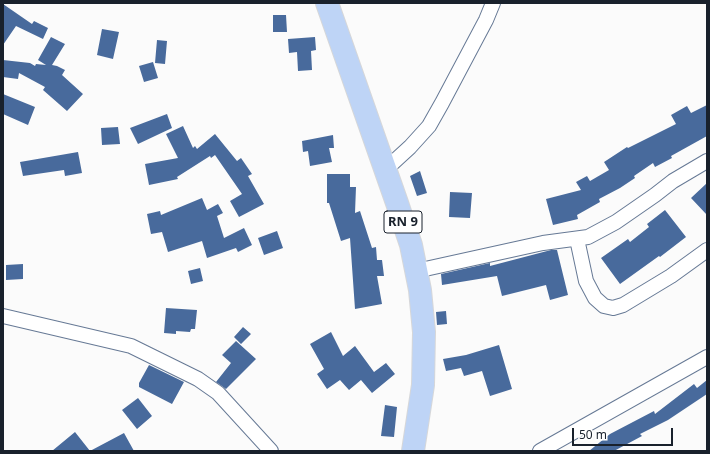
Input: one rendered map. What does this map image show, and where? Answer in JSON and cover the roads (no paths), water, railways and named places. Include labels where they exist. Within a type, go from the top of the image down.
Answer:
[{"type":"main road","name":"RN 9","points":[[327,3],[386,169],[411,245],[420,290],[424,332],[423,385],[413,451]]},
{"type":"street","points":[[386,169],[410,147],[428,126],[461,69],[493,3]]},
{"type":"street","points":[[416,271],[543,243],[588,237],[616,222],[673,181],[707,161]]},
{"type":"street","points":[[577,239],[586,281],[595,298],[604,306],[613,308],[671,276],[707,250]]},
{"type":"street","points":[[3,316],[131,346],[198,379],[218,393],[271,451]]},
{"type":"street","points":[[540,451],[666,381],[707,356]]}]
